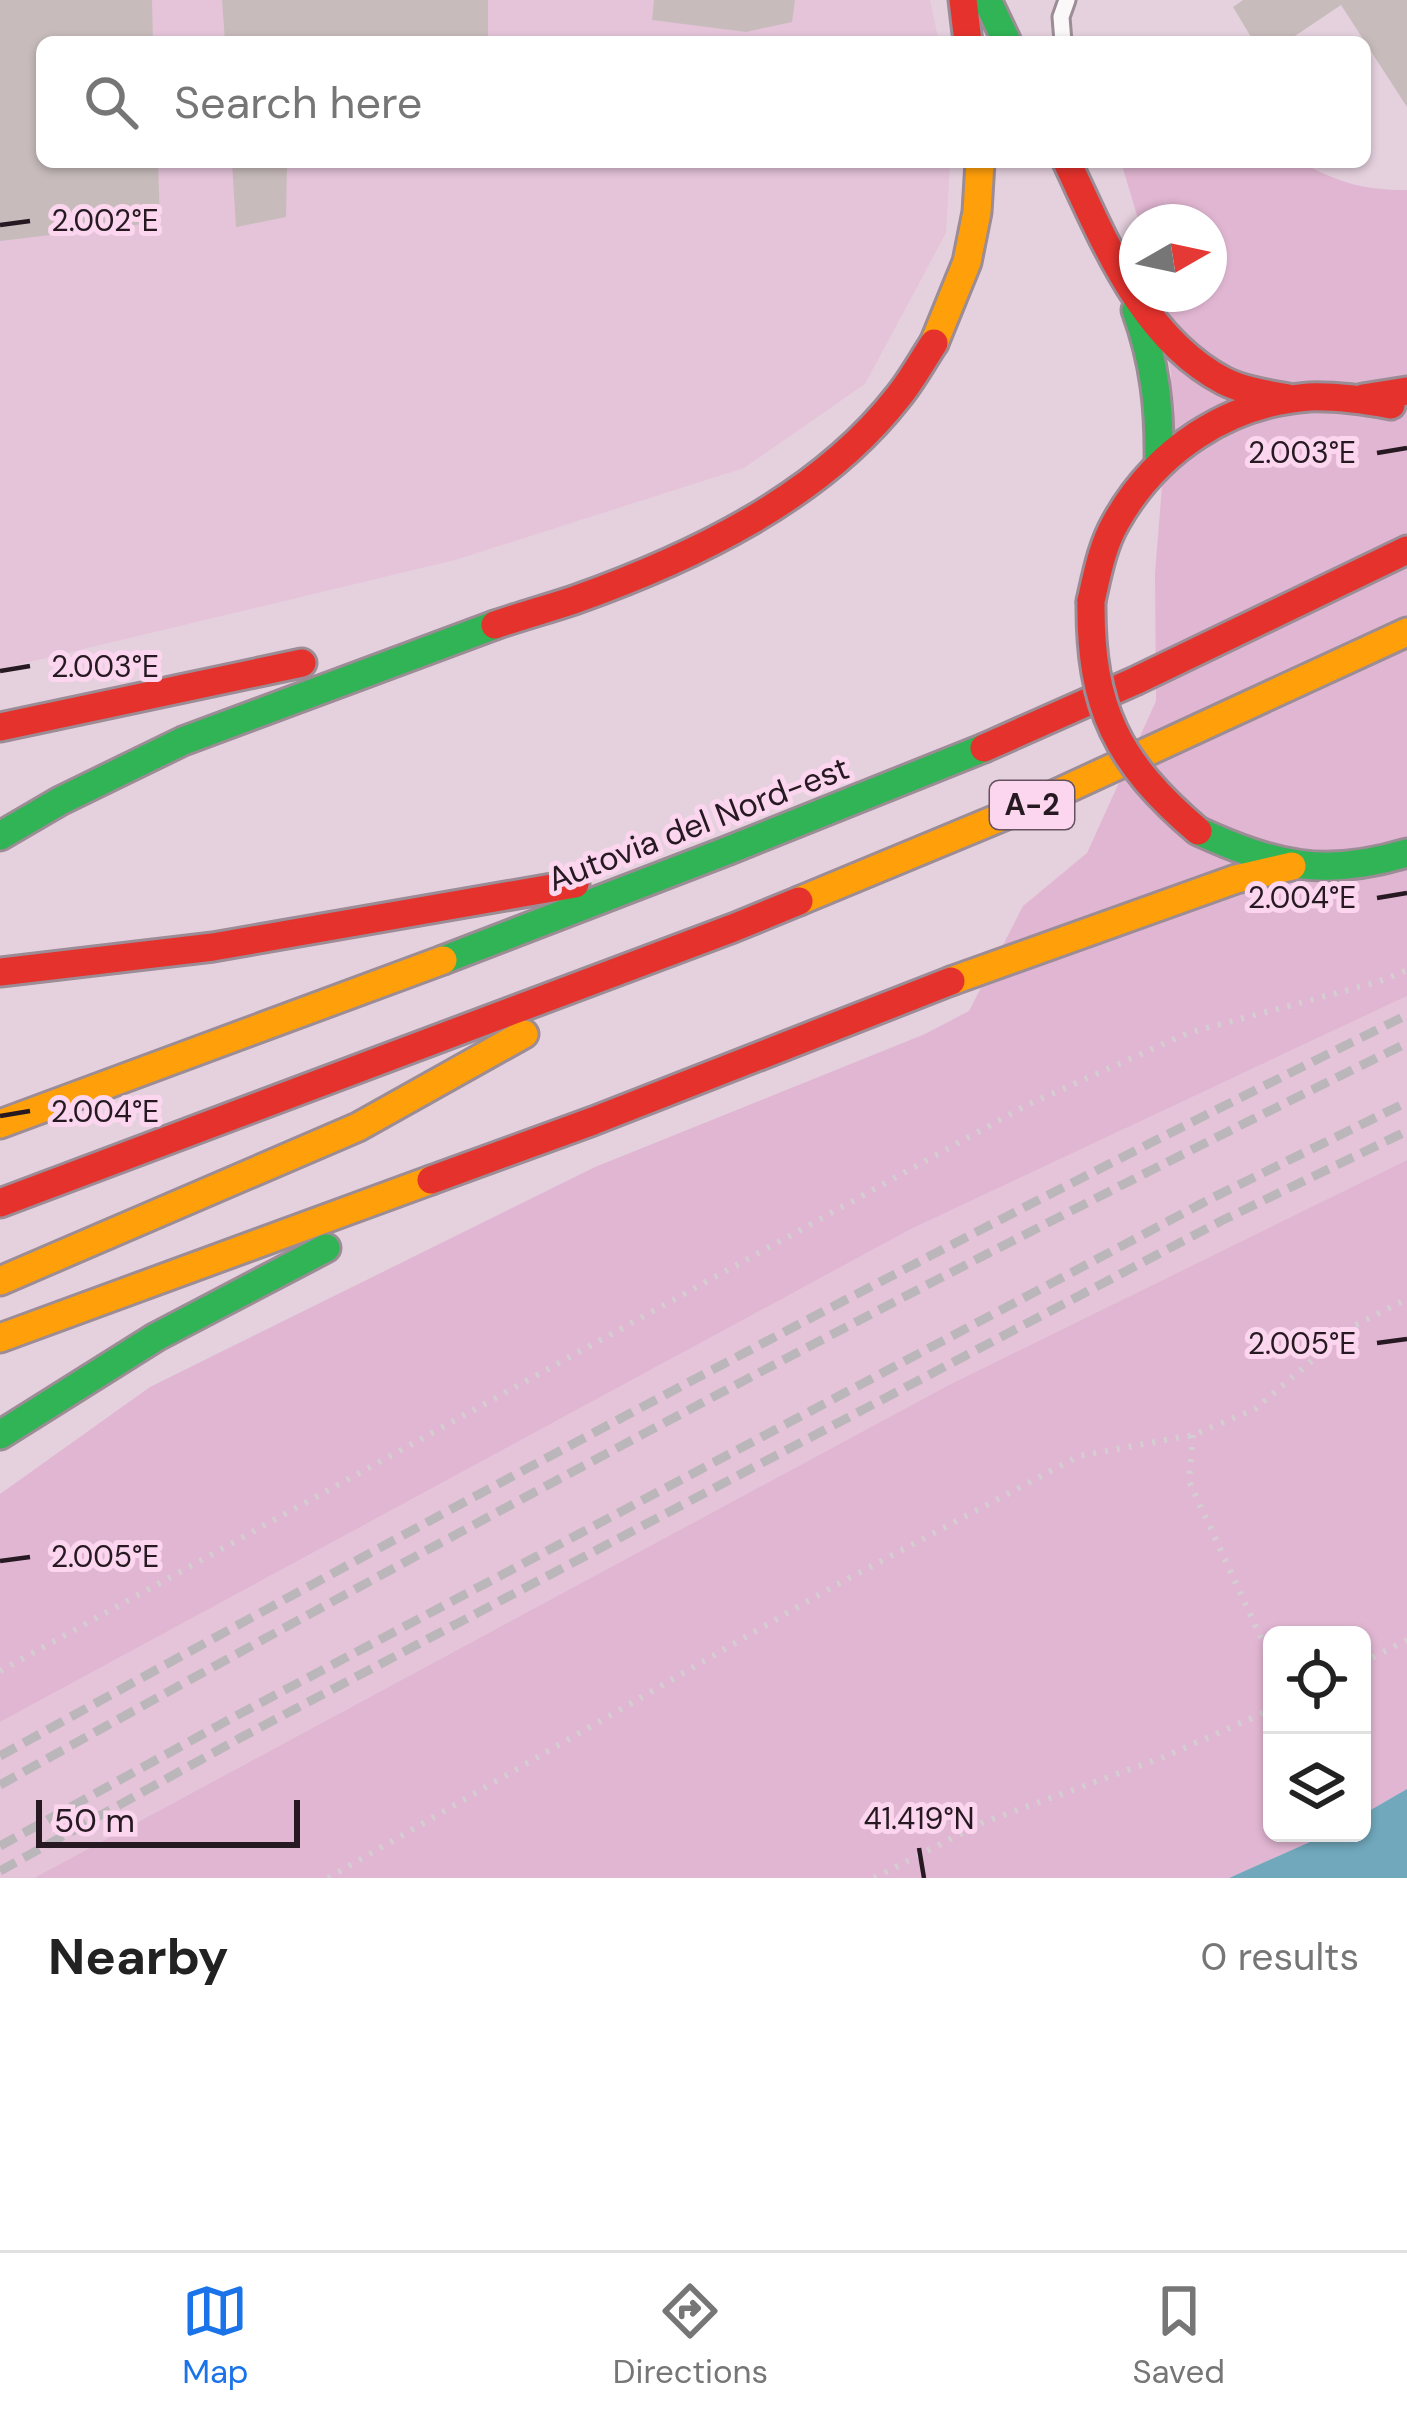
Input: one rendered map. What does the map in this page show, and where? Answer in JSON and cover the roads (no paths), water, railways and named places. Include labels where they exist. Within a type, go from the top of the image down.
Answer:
[{"type":"main road","points":[[963,0],[967,36]]},
{"type":"main road","points":[[986,0],[1004,36]]},
{"type":"main road","points":[[0,836],[84,786],[199,732],[611,586],[754,519],[847,451],[884,416],[915,375],[959,292],[973,239],[979,168]]},
{"type":"main road","points":[[1078,168],[1119,265]]},
{"type":"main road","points":[[1137,312],[1158,381],[1159,464]]},
{"type":"main road","points":[[1149,312],[1185,352],[1218,378],[1289,398]]},
{"type":"main road","points":[[1407,392],[1363,398],[1289,398],[1250,407],[1188,439],[1159,464],[1114,526],[1100,561],[1089,636],[1093,674],[1118,745],[1167,808],[1198,831],[1245,854],[1292,866],[1339,868],[1407,853]]},
{"type":"main road","points":[[1363,398],[1407,411]]},
{"type":"main road","name":"Autovia del Nord-est","points":[[0,1124],[696,864],[974,753],[1407,550]]},
{"type":"main road","points":[[0,727],[504,622]]},
{"type":"main road","name":"A-2","points":[[0,1203],[733,928],[1048,798],[1407,632]]},
{"type":"main road","points":[[0,972],[213,947],[696,864]]},
{"type":"main road","points":[[0,1338],[538,1141],[1009,958],[1189,893],[1292,866]]},
{"type":"main road","points":[[0,1281],[358,1127],[649,959]]},
{"type":"main road","points":[[0,1435],[156,1337],[538,1141]]},
{"type":"lane","points":[[1062,36],[1060,17],[1067,0]]},
{"type":"water","points":[[1407,1789],[1407,1878],[1229,1878],[1310,1842],[1371,1842],[1371,1810]]},
{"type":"railway","points":[[0,1756],[699,1377],[1407,1015]]},
{"type":"railway","points":[[0,1785],[699,1405],[1407,1043]]},
{"type":"railway","points":[[0,1846],[1212,1198],[1407,1102]]},
{"type":"railway","points":[[0,1871],[240,1738],[1221,1221],[1407,1131]]}]
